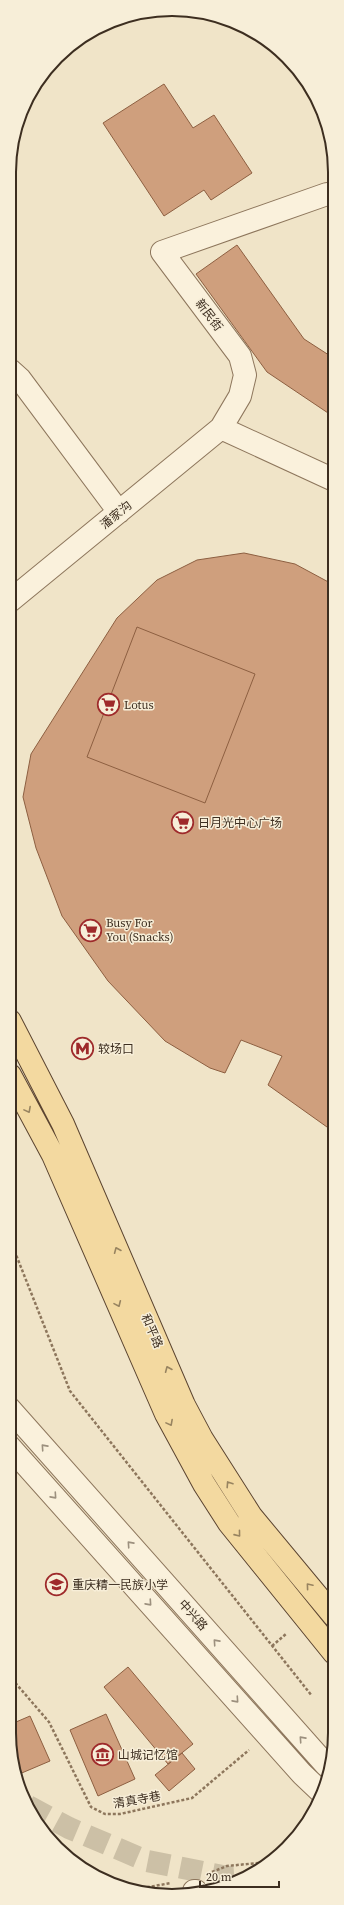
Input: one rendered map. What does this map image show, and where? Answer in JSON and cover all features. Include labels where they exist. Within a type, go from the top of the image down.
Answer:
[{"type":"main road","name":"和平路","points":[[16,1033],[63,1124],[184,1406],[202,1439],[251,1516],[328,1609]]},
{"type":"main road","name":"和平路","points":[[16,1086],[53,1156],[166,1414],[185,1450],[229,1523],[328,1646]]},
{"type":"street","name":"新民街","points":[[221,428],[240,396],[245,375],[240,356],[162,252],[327,194]]},
{"type":"street","points":[[16,375],[119,512]]},
{"type":"street","points":[[221,428],[328,477]]},
{"type":"street","name":"潘家沟","points":[[16,596],[221,428]]},
{"type":"street","name":"中兴路","points":[[16,1416],[325,1763]]},
{"type":"street","name":"中兴路","points":[[16,1454],[302,1774],[318,1789]]},
{"type":"path","points":[[16,1254],[70,1391],[312,1696]]},
{"type":"path","name":"清真寺巷","points":[[16,1684],[49,1722],[92,1807],[105,1814],[120,1814],[192,1798],[249,1749]]},
{"type":"building","points":[[164,84],[193,128],[214,115],[252,173],[211,200],[204,190],[164,216],[103,123]]},
{"type":"building","points":[[237,245],[304,339],[328,354],[328,413],[267,372],[196,274]]},
{"type":"building","name":"日月光中心广场","points":[[244,553],[295,564],[328,582],[328,1128],[268,1085],[282,1056],[241,1040],[225,1073],[210,1068],[165,1041],[108,981],[62,916],[36,848],[23,797],[31,754],[117,618],[157,580],[197,560]]},
{"type":"building","points":[[137,627],[255,674],[205,803],[87,757]]},
{"type":"building","points":[[128,1667],[193,1744],[168,1764],[104,1687]]},
{"type":"building","name":"山城记忆馆","points":[[106,1714],[135,1779],[98,1796],[70,1730]]},
{"type":"building","points":[[30,1716],[50,1761],[21,1773],[16,1743],[16,1722]]},
{"type":"building","points":[[182,1753],[195,1769],[169,1791],[155,1775]]},
{"type":"tunnel","points":[[37,1811],[69,1828],[147,1861],[233,1877]]},
{"type":"place","name":"Lotus","points":[[109,705]]},
{"type":"place","name":"日月光中心广场","points":[[182,823]]},
{"type":"place","name":"Busy For You (Snacks)","points":[[91,930]]},
{"type":"place","name":"较场口","points":[[82,1049]]},
{"type":"place","name":"重庆精一民族小学","points":[[56,1585]]},
{"type":"place","name":"山城记忆馆","points":[[102,1755]]}]
